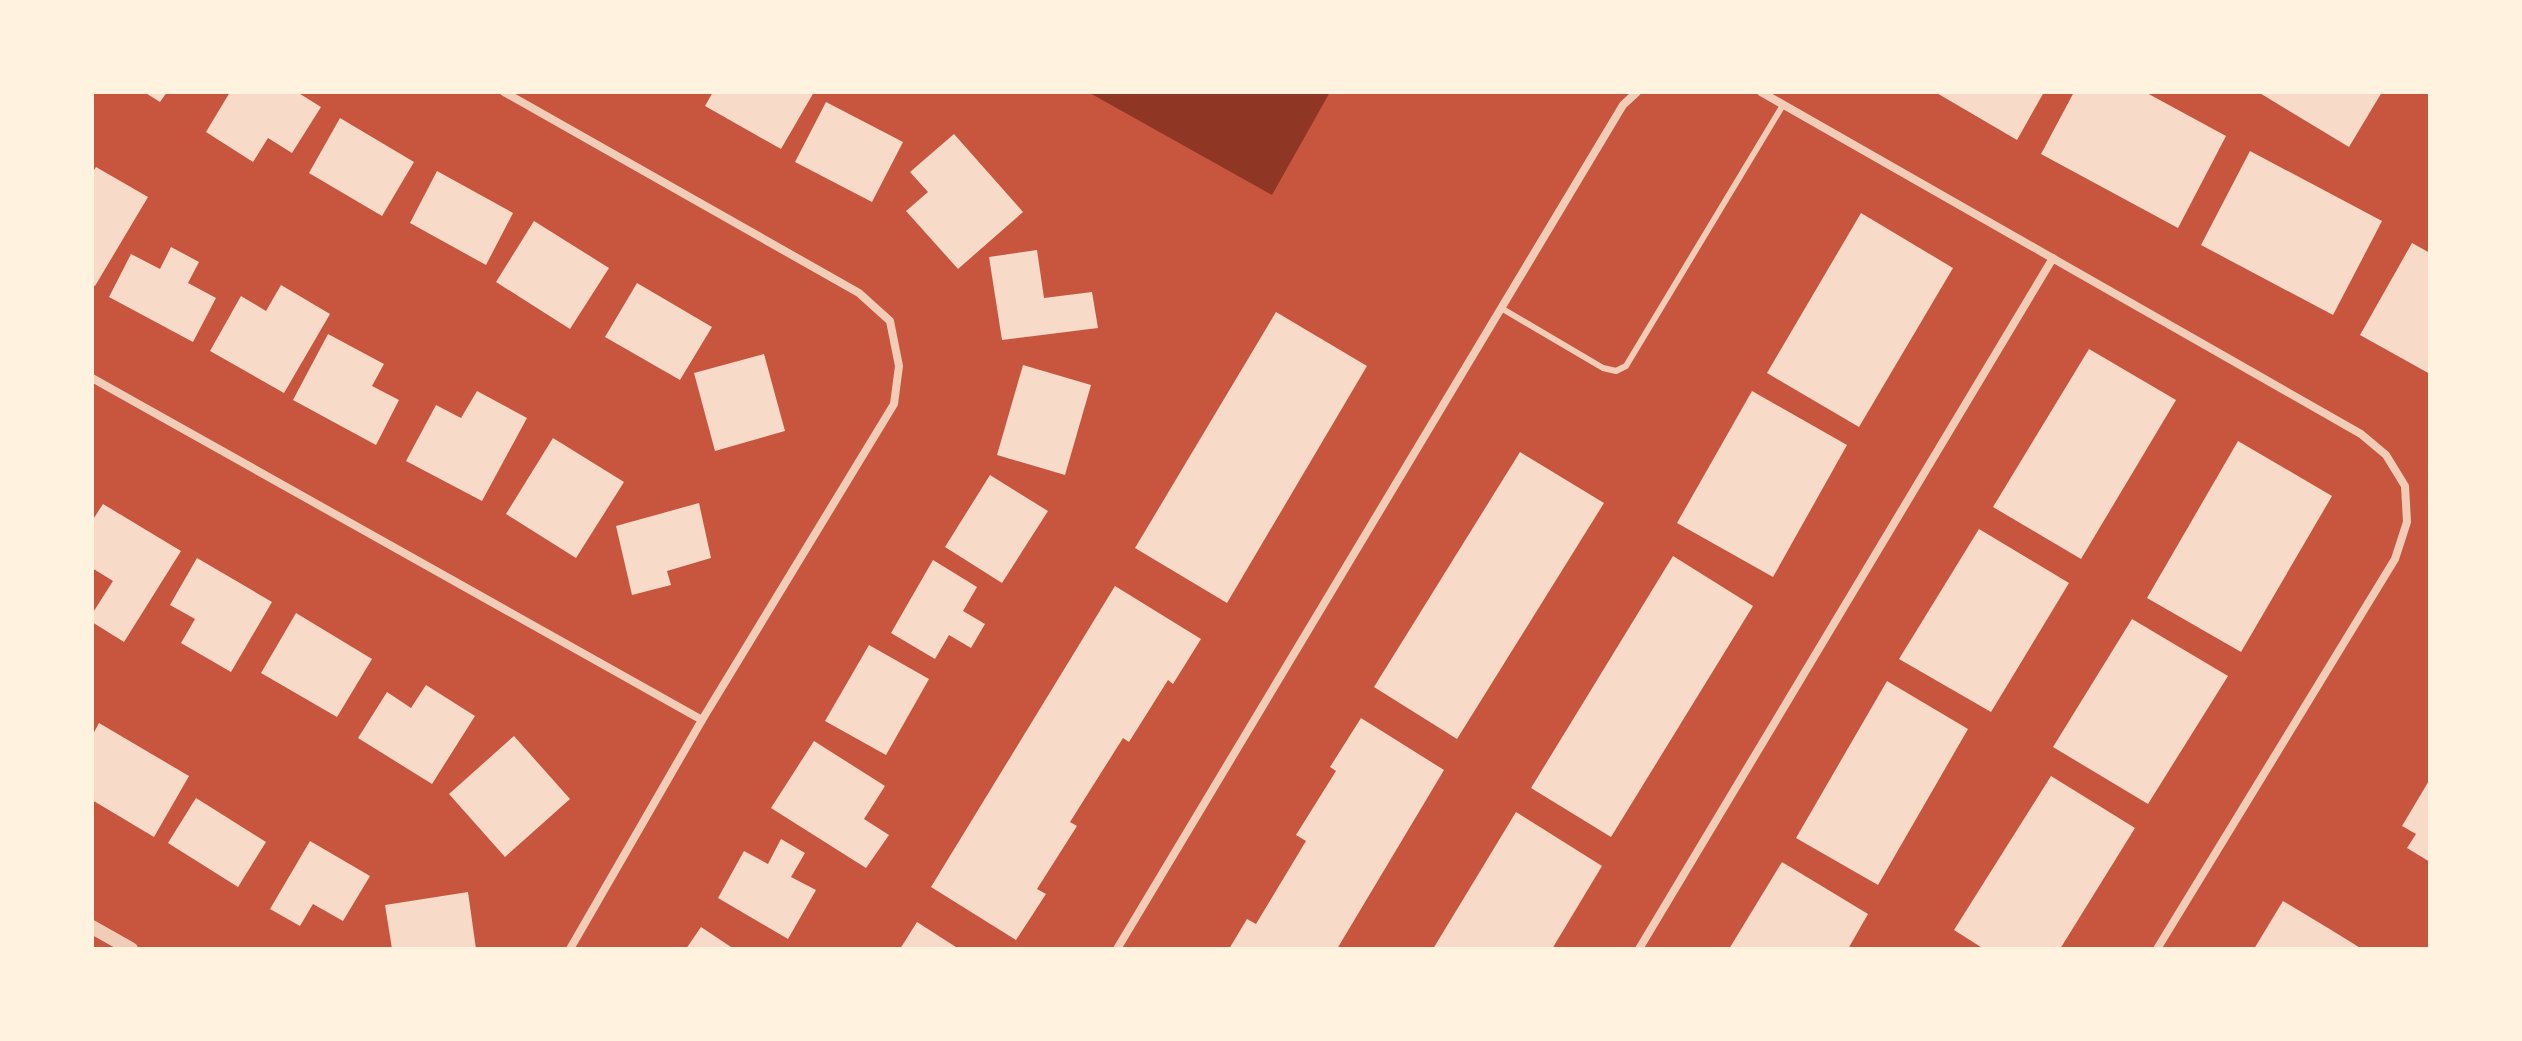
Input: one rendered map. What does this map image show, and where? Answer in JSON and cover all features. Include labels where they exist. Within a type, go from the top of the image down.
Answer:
[{"type":"street","points":[[504,92],[859,293],[890,321],[899,366],[894,404],[702,720],[570,949]]},
{"type":"street","points":[[1117,949],[1623,105],[1637,92]]},
{"type":"street","points":[[1761,92],[2361,434],[2386,455],[2405,486],[2407,522],[2395,559],[2157,949]]},
{"type":"street","points":[[1639,949],[2053,258]]},
{"type":"street","points":[[92,378],[702,720]]},
{"type":"street","points":[[92,927],[131,949]]},
{"type":"lane","points":[[1501,307],[1603,368],[1616,371],[1626,366],[1783,105]]},
{"type":"shaded area","points":[[1088,92],[1330,92],[1272,195]]},
{"type":"building","points":[[144,92],[167,92],[160,102]]},
{"type":"building","points":[[230,92],[297,92],[321,107],[292,153],[268,138],[253,162],[206,132]]},
{"type":"building","points":[[713,92],[814,92],[781,149],[705,106]]},
{"type":"building","points":[[1935,92],[2044,92],[2017,140]]},
{"type":"building","points":[[2074,92],[2145,92],[2226,136],[2178,228],[2041,154]]},
{"type":"building","points":[[2258,92],[2382,92],[2349,147]]},
{"type":"building","points":[[826,102],[903,142],[872,202],[795,162]]},
{"type":"building","points":[[340,118],[414,162],[382,216],[309,173]]},
{"type":"building","points":[[954,134],[1023,212],[958,269],[906,211],[928,192],[910,172]]},
{"type":"building","points":[[2250,151],[2382,221],[2333,315],[2201,245]]},
{"type":"building","points":[[96,167],[148,197],[95,286],[92,284],[92,173]]},
{"type":"building","points":[[437,171],[513,213],[486,265],[410,223]]},
{"type":"building","points":[[1861,213],[1953,268],[1859,427],[1767,373]]},
{"type":"building","points":[[534,221],[609,268],[570,329],[496,282]]},
{"type":"building","points":[[2412,243],[2430,253],[2430,374],[2360,335]]},
{"type":"building","points":[[171,247],[199,262],[188,283],[216,298],[193,342],[109,297],[131,254],[160,269]]},
{"type":"building","points":[[1037,250],[1044,298],[1092,292],[1098,328],[1002,340],[989,257]]},
{"type":"building","points":[[637,283],[712,327],[680,380],[605,337]]},
{"type":"building","points":[[281,285],[330,314],[284,393],[210,351],[241,296],[266,311]]},
{"type":"building","points":[[1276,312],[1367,366],[1227,603],[1135,548]]},
{"type":"building","points":[[328,334],[384,364],[372,386],[399,400],[376,445],[293,400]]},
{"type":"building","points":[[2089,349],[2176,400],[2081,559],[1993,507]]},
{"type":"building","points":[[764,354],[785,431],[715,451],[694,373]]},
{"type":"building","points":[[1023,365],[1091,385],[1065,475],[997,455]]},
{"type":"building","points":[[477,391],[527,418],[482,501],[406,461],[436,405],[461,418]]},
{"type":"building","points":[[1752,391],[1847,445],[1773,577],[1677,523]]},
{"type":"building","points":[[553,438],[624,482],[576,558],[506,514]]},
{"type":"building","points":[[2238,441],[2332,496],[2241,652],[2147,598]]},
{"type":"building","points":[[1520,452],[1604,503],[1457,739],[1374,687]]},
{"type":"building","points":[[990,475],[1048,511],[1002,583],[945,547]]},
{"type":"building","points":[[699,503],[711,558],[667,571],[671,585],[632,595],[616,526]]},
{"type":"building","points":[[103,504],[181,551],[124,642],[92,622],[92,614],[113,581],[92,568],[92,521]]},
{"type":"building","points":[[1979,529],[2069,583],[1991,712],[1899,659]]},
{"type":"building","points":[[1673,556],[1753,606],[1611,837],[1531,788]]},
{"type":"building","points":[[197,558],[272,602],[231,672],[181,643],[195,619],[170,605]]},
{"type":"building","points":[[933,560],[977,587],[963,611],[985,624],[971,648],[949,635],[935,659],[891,633]]},
{"type":"building","points":[[1115,586],[1201,639],[1173,684],[1168,680],[1129,742],[1123,738],[1070,822],[1077,826],[1037,889],[1046,894],[1016,940],[931,887]]},
{"type":"building","points":[[296,613],[372,659],[337,717],[261,673]]},
{"type":"building","points":[[2132,619],[2228,676],[2148,804],[2053,747]]},
{"type":"building","points":[[869,645],[929,679],[886,755],[825,721]]},
{"type":"building","points":[[1887,681],[1968,729],[1878,885],[1796,838]]},
{"type":"building","points":[[426,685],[475,716],[432,784],[358,738],[387,692],[411,708]]},
{"type":"building","points":[[1361,718],[1444,770],[1337,949],[1229,949],[1247,919],[1256,924],[1306,841],[1296,835],[1336,771],[1330,767]]},
{"type":"building","points":[[99,723],[189,776],[154,837],[92,800],[92,736]]},
{"type":"building","points":[[514,736],[570,799],[505,857],[449,794]]},
{"type":"building","points":[[814,741],[885,786],[864,819],[889,835],[866,868],[771,808]]},
{"type":"building","points":[[2051,776],[2135,828],[2060,949],[1984,949],[1954,930]]},
{"type":"building","points":[[2430,779],[2430,862],[2407,848],[2416,834],[2402,826]]},
{"type":"building","points":[[196,798],[266,842],[238,887],[168,843]]},
{"type":"building","points":[[1516,812],[1602,866],[1552,949],[1433,949]]},
{"type":"building","points":[[781,839],[805,853],[791,877],[816,890],[788,939],[718,898],[744,851],[768,864]]},
{"type":"building","points":[[310,841],[370,876],[343,921],[313,904],[300,926],[270,909]]},
{"type":"building","points":[[1782,862],[1868,914],[1848,949],[1729,949]]},
{"type":"building","points":[[468,892],[476,949],[392,949],[385,905]]},
{"type":"building","points":[[2283,901],[2328,928],[2362,949],[2254,949]]},
{"type":"building","points":[[917,922],[959,949],[900,949]]},
{"type":"building","points":[[701,927],[734,949],[686,949]]}]
